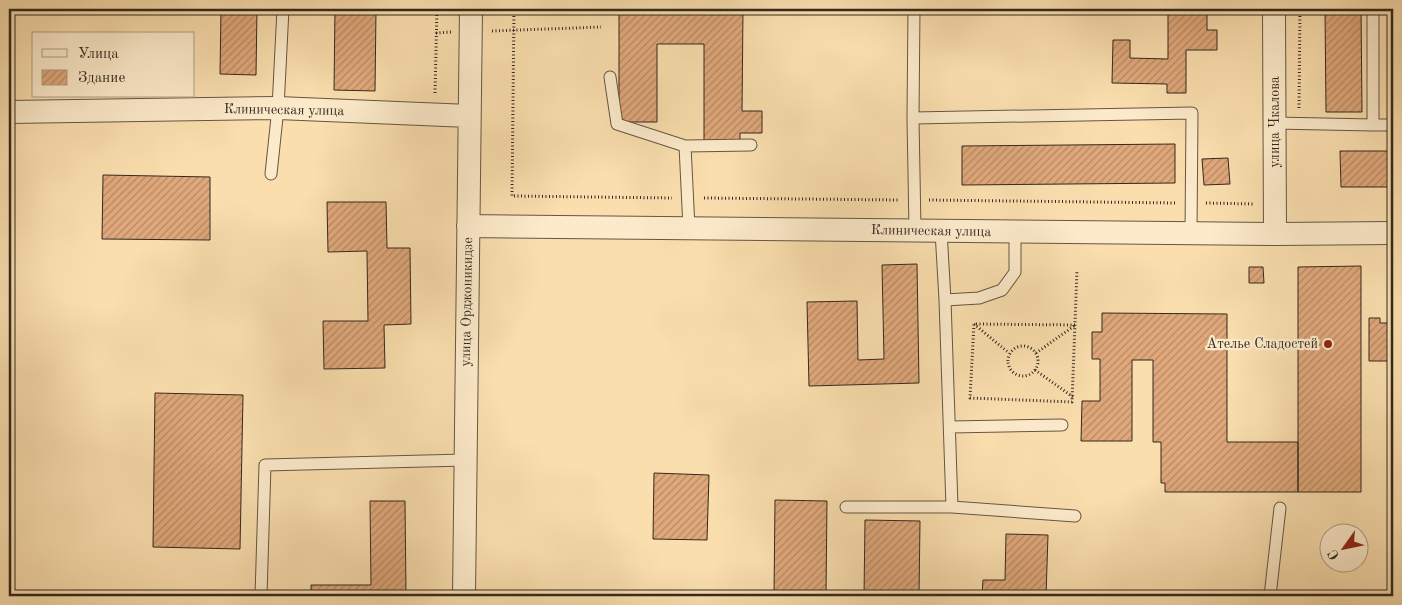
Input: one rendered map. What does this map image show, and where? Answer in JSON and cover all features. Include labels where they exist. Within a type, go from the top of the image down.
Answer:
[{"type":"street","name":"улица Орджоникидзе","points":[[464,596],[471,9]]},
{"type":"street","name":"улица Чкалова","points":[[1274,9],[1276,234]]},
{"type":"street","name":"Клиническая улица","points":[[9,112],[278,108],[469,116]]},
{"type":"street","name":"Клиническая улица","points":[[468,226],[1276,234],[1393,233]]},
{"type":"lane","points":[[271,174],[278,108],[283,9]]},
{"type":"lane","points":[[914,9],[915,230]]},
{"type":"lane","points":[[1373,9],[1373,125]]},
{"type":"lane","points":[[610,77],[617,124],[685,146],[751,145]]},
{"type":"lane","points":[[914,118],[1192,113],[1191,233]]},
{"type":"lane","points":[[1275,123],[1393,125]]},
{"type":"lane","points":[[685,146],[689,228]]},
{"type":"lane","points":[[941,231],[952,507]]},
{"type":"lane","points":[[945,300],[980,298],[1002,290],[1015,272],[1015,232]]},
{"type":"lane","points":[[950,426],[1062,425]]},
{"type":"lane","points":[[261,596],[264,465],[465,460]]},
{"type":"lane","points":[[846,507],[952,507],[1075,516]]},
{"type":"lane","points":[[1270,596],[1280,508]]},
{"type":"path","points":[[435,115],[437,9]]},
{"type":"path","points":[[436,33],[601,27]]},
{"type":"path","points":[[974,324],[970,398],[1072,402],[1077,270]]},
{"type":"path","points":[[974,324],[1075,325]]},
{"type":"path","points":[[974,324],[1010,353]]},
{"type":"path","points":[[1036,353],[1075,325]]},
{"type":"path","points":[[1023,346],[1030,348],[1036,353],[1038,362],[1035,370],[1029,375],[1014,374],[1009,368],[1010,353],[1015,348],[1023,346]]},
{"type":"path","points":[[1035,370],[1073,397]]},
{"type":"building","points":[[221,9],[257,9],[256,75],[220,74]]},
{"type":"building","points":[[335,9],[376,9],[375,91],[334,90]]},
{"type":"building","points":[[619,9],[743,9],[742,111],[762,111],[762,133],[740,133],[740,144],[704,144],[704,44],[657,44],[657,122],[619,122]]},
{"type":"building","points":[[1168,9],[1207,9],[1207,30],[1217,30],[1217,50],[1186,50],[1186,93],[1167,93],[1167,84],[1112,83],[1113,40],[1130,40],[1130,58],[1168,59]]},
{"type":"building","points":[[1325,9],[1361,9],[1362,112],[1326,112]]},
{"type":"building","points":[[1175,144],[1175,183],[962,185],[962,146]]},
{"type":"building","points":[[1340,151],[1393,151],[1393,187],[1341,187]]},
{"type":"building","points":[[1228,158],[1230,184],[1204,185],[1202,159]]},
{"type":"building","points":[[103,175],[210,177],[210,240],[102,239]]},
{"type":"building","points":[[327,202],[386,202],[387,248],[410,248],[411,324],[384,325],[385,368],[324,369],[323,321],[368,321],[367,251],[328,252]]},
{"type":"building","points":[[917,264],[919,383],[809,386],[807,302],[857,301],[858,360],[884,359],[882,265]]},
{"type":"building","points":[[1361,266],[1361,492],[1298,492],[1298,267]]},
{"type":"building","points":[[1249,267],[1263,267],[1264,283],[1249,283]]},
{"type":"building","points":[[1102,313],[1227,314],[1227,442],[1298,442],[1298,492],[1165,492],[1165,483],[1161,483],[1161,442],[1153,442],[1153,360],[1132,360],[1132,441],[1081,441],[1082,401],[1100,401],[1100,359],[1092,359],[1092,332],[1102,332]]},
{"type":"building","points":[[1369,318],[1380,318],[1380,323],[1393,323],[1393,361],[1369,361]]},
{"type":"building","points":[[155,393],[243,395],[240,549],[153,547]]},
{"type":"building","points":[[654,473],[709,475],[707,540],[653,539]]},
{"type":"building","points":[[775,500],[827,501],[826,596],[774,596]]},
{"type":"building","points":[[370,501],[405,501],[406,596],[311,596],[311,585],[371,585]]},
{"type":"building","points":[[865,520],[920,521],[919,596],[864,596]]},
{"type":"building","points":[[1006,534],[1048,535],[1046,596],[982,596],[983,580],[1005,580]]},
{"type":"place","name":"Ателье Сладостей","points":[[1328,344]]}]
